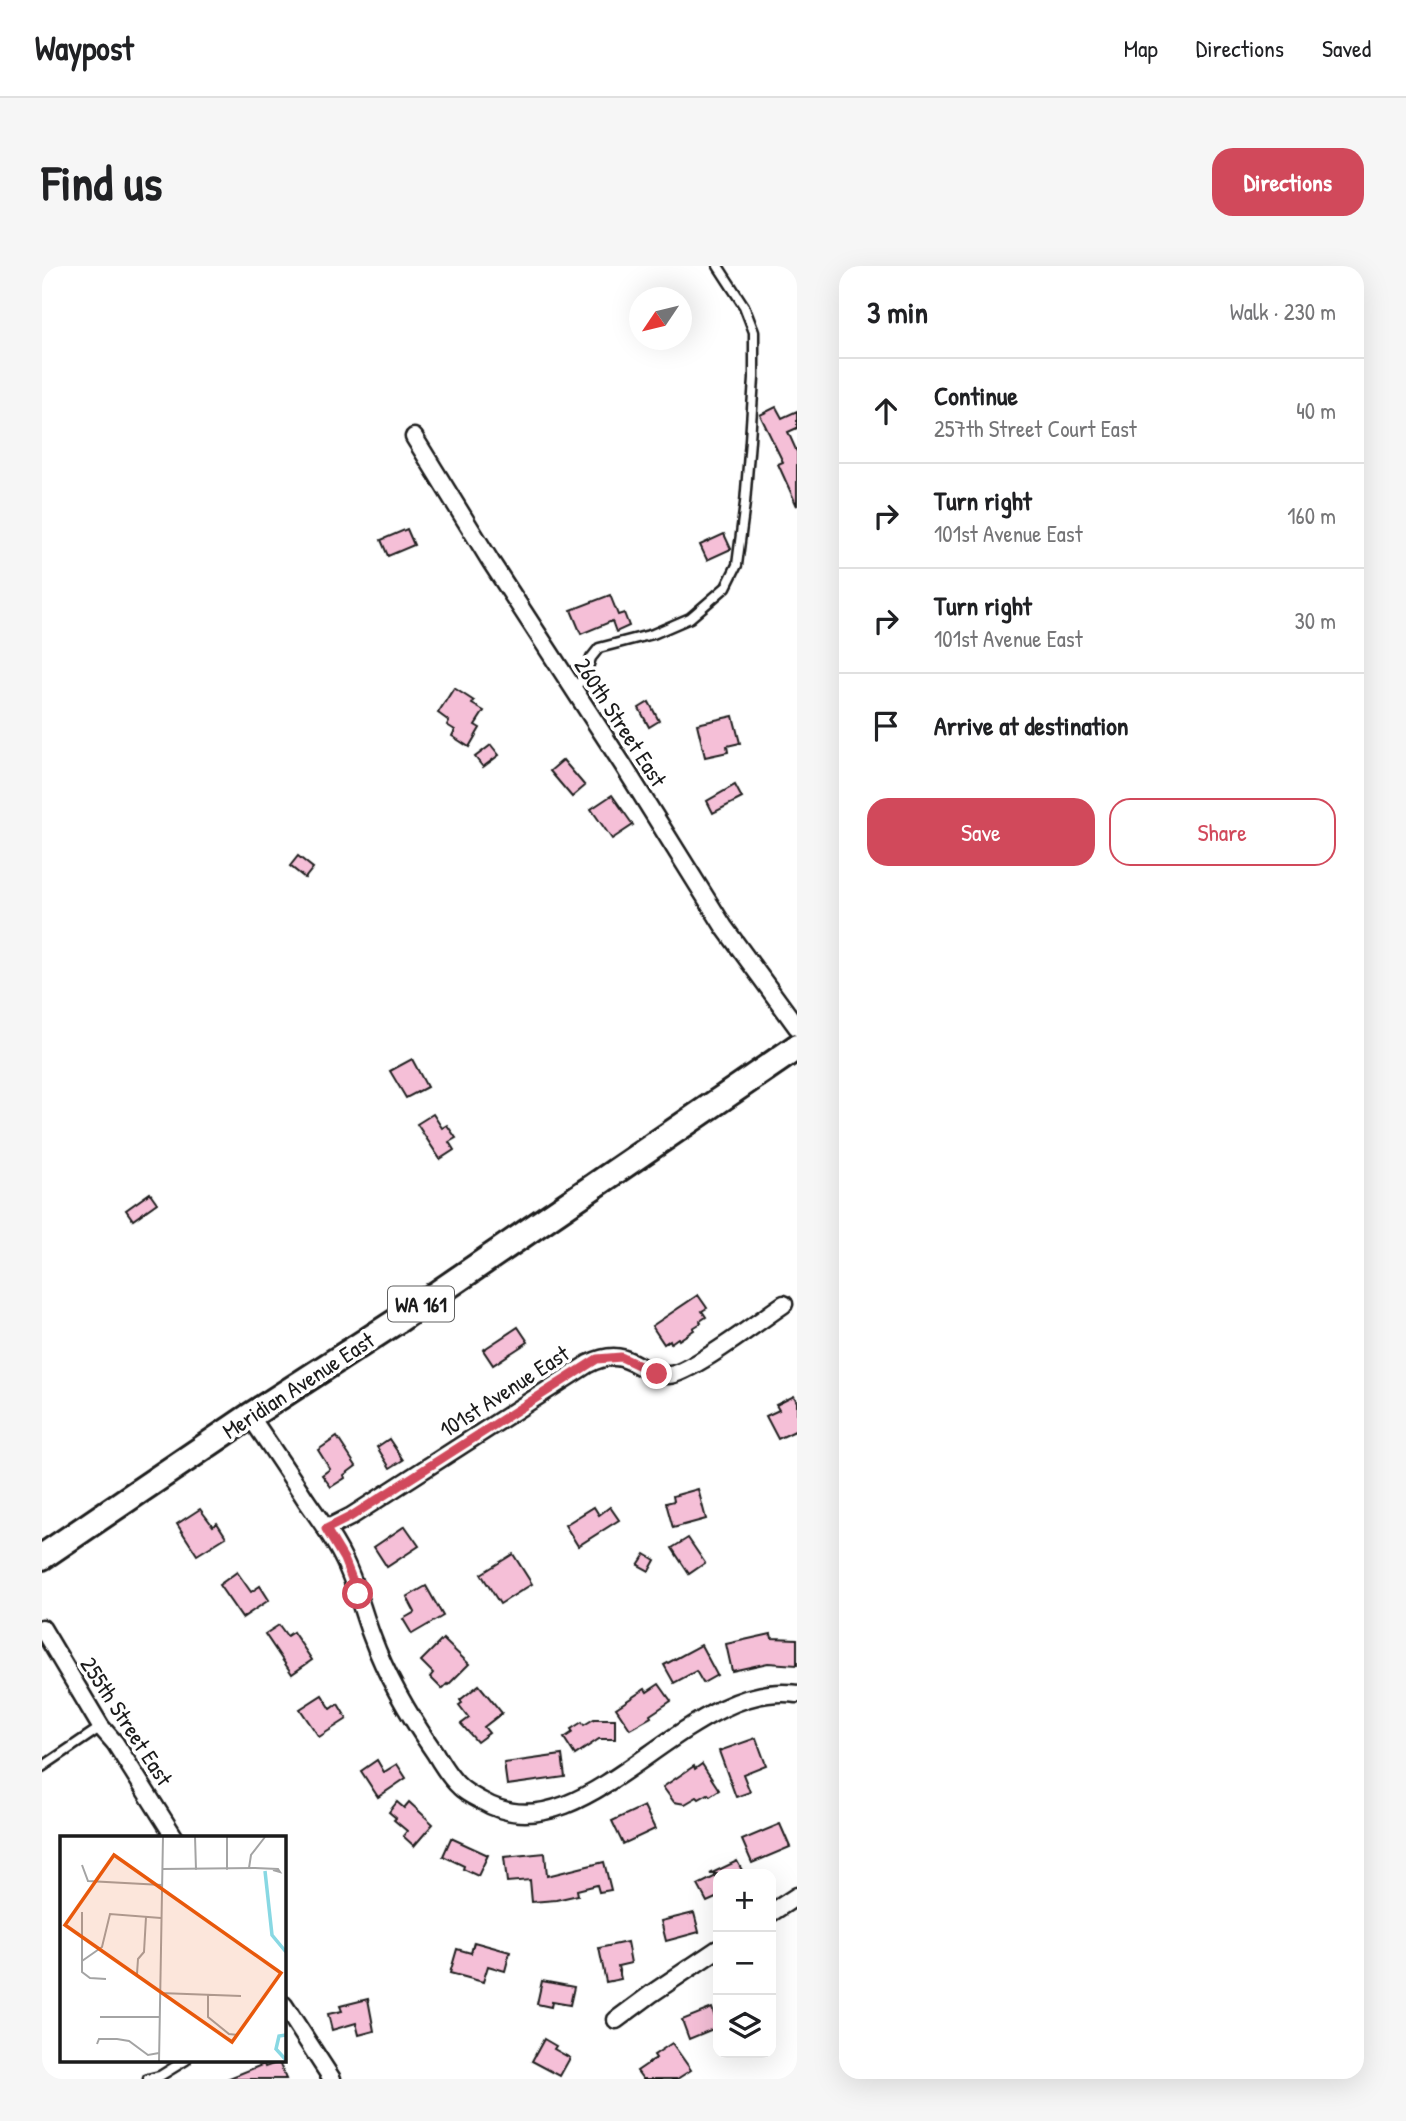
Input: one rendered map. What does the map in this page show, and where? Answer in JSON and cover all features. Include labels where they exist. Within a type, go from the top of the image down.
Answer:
[{"type":"main road","name":"Meridian Avenue East","points":[[42,1557],[250,1416],[397,1321],[797,1047]]},
{"type":"street","name":"260th Street East","points":[[414,437],[724,927],[797,1027]]},
{"type":"street","name":"101st Avenue East","points":[[326,1529],[350,1517],[597,1359],[621,1357],[657,1374],[671,1375],[693,1366],[784,1304]]},
{"type":"street","points":[[250,1416],[344,1559],[371,1637],[390,1679],[425,1739],[460,1788],[489,1805],[503,1811],[528,1815],[561,1806],[606,1783],[683,1730],[720,1709],[742,1699],[766,1693],[797,1694]]},
{"type":"street","name":"255th Street East","points":[[42,1628],[102,1727],[174,1836]]},
{"type":"street","points":[[776,1910],[797,1896]]},
{"type":"street","points":[[616,2020],[713,1952]]},
{"type":"street","points":[[285,2006],[332,2079]]},
{"type":"lane","points":[[573,689],[585,677],[591,658],[599,648],[653,634],[690,618],[726,587],[737,565],[750,440],[754,332],[744,306],[718,266]]},
{"type":"lane","points":[[42,1767],[102,1727]]},
{"type":"lane","points":[[148,2079],[160,2076],[183,2062]]},
{"type":"building","points":[[776,407],[782,418],[797,411],[797,428],[788,432],[797,452],[797,506],[778,464],[783,462],[760,415]]},
{"type":"building","points":[[407,529],[414,545],[388,556],[381,540]]},
{"type":"building","points":[[724,534],[731,549],[707,560],[700,545]]},
{"type":"building","points":[[610,595],[618,615],[624,613],[629,626],[616,632],[612,621],[581,634],[571,610]]},
{"type":"building","points":[[454,688],[484,711],[475,725],[480,728],[469,747],[452,736],[455,730],[447,725],[449,721],[438,713]]},
{"type":"building","points":[[649,702],[659,721],[649,727],[639,708]]},
{"type":"building","points":[[733,716],[740,743],[727,746],[728,752],[705,757],[697,724]]},
{"type":"building","points":[[491,745],[499,755],[483,767],[475,757]]},
{"type":"building","points":[[563,760],[585,786],[572,797],[550,771]]},
{"type":"building","points":[[735,785],[742,798],[713,813],[707,801]]},
{"type":"building","points":[[612,795],[633,825],[612,839],[591,809]]},
{"type":"building","points":[[298,856],[313,868],[305,878],[290,866]]},
{"type":"building","points":[[412,1059],[427,1087],[406,1098],[390,1071]]},
{"type":"building","points":[[433,1114],[442,1128],[447,1125],[456,1138],[449,1142],[454,1150],[440,1159],[417,1124]]},
{"type":"building","points":[[150,1193],[157,1203],[133,1220],[126,1210]]},
{"type":"building","points":[[698,1295],[707,1308],[702,1311],[706,1317],[694,1330],[679,1340],[678,1338],[671,1343],[670,1340],[664,1344],[652,1326]]},
{"type":"building","points":[[518,1327],[528,1342],[493,1365],[483,1350]]},
{"type":"building","points":[[794,1396],[797,1402],[797,1430],[778,1439],[766,1416],[779,1410],[776,1405]]},
{"type":"building","points":[[337,1437],[356,1466],[344,1475],[345,1478],[331,1487],[322,1475],[330,1469],[318,1450]]},
{"type":"building","points":[[389,1439],[403,1460],[390,1468],[377,1447]]},
{"type":"building","points":[[698,1489],[706,1519],[673,1528],[666,1503],[674,1501],[673,1496]]},
{"type":"building","points":[[594,1507],[599,1515],[610,1507],[619,1520],[578,1546],[565,1525]]},
{"type":"building","points":[[200,1509],[213,1526],[217,1523],[226,1537],[197,1555],[177,1524]]},
{"type":"building","points":[[405,1526],[419,1546],[387,1567],[374,1547]]},
{"type":"building","points":[[688,1538],[705,1563],[689,1574],[672,1548]]},
{"type":"building","points":[[513,1554],[532,1584],[500,1604],[481,1574]]},
{"type":"building","points":[[645,1554],[655,1560],[649,1571],[638,1565]]},
{"type":"building","points":[[237,1572],[251,1592],[260,1586],[269,1600],[242,1618],[219,1585]]},
{"type":"building","points":[[426,1586],[443,1616],[412,1634],[403,1619],[415,1612],[407,1597]]},
{"type":"building","points":[[279,1625],[287,1636],[293,1632],[312,1660],[292,1674],[265,1634]]},
{"type":"building","points":[[771,1634],[772,1638],[797,1639],[797,1665],[768,1663],[732,1671],[726,1644]]},
{"type":"building","points":[[443,1639],[469,1664],[442,1689],[430,1677],[433,1673],[421,1661]]},
{"type":"building","points":[[701,1645],[717,1675],[703,1683],[696,1671],[674,1683],[664,1665]]},
{"type":"building","points":[[659,1684],[671,1701],[630,1729],[616,1708],[645,1689],[647,1692]]},
{"type":"building","points":[[479,1685],[502,1713],[484,1727],[489,1733],[477,1742],[461,1724],[469,1718],[459,1705],[462,1703],[460,1700]]},
{"type":"building","points":[[322,1695],[331,1709],[338,1704],[347,1719],[319,1737],[300,1709]]},
{"type":"building","points":[[594,1719],[615,1719],[615,1739],[599,1739],[575,1755],[564,1738],[582,1722],[584,1725]]},
{"type":"building","points":[[756,1738],[766,1765],[743,1774],[750,1792],[736,1797],[719,1751]]},
{"type":"building","points":[[562,1755],[565,1777],[507,1785],[504,1763]]},
{"type":"building","points":[[377,1760],[384,1772],[397,1764],[406,1778],[378,1797],[361,1771]]},
{"type":"building","points":[[702,1764],[719,1790],[710,1796],[708,1794],[699,1799],[697,1797],[685,1804],[674,1802],[663,1787],[694,1766],[695,1769]]},
{"type":"building","points":[[397,1802],[404,1808],[409,1802],[433,1824],[414,1846],[403,1836],[407,1831],[389,1812]]},
{"type":"building","points":[[644,1806],[655,1829],[623,1844],[612,1821]]},
{"type":"building","points":[[780,1824],[790,1847],[752,1863],[742,1840]]},
{"type":"building","points":[[451,1838],[488,1855],[478,1876],[443,1856]]},
{"type":"building","points":[[545,1853],[547,1876],[604,1862],[611,1890],[599,1892],[597,1885],[577,1890],[578,1895],[532,1902],[530,1880],[507,1882],[504,1857]]},
{"type":"building","points":[[737,1861],[741,1869],[720,1869]]},
{"type":"building","points":[[713,1878],[713,1899],[707,1902],[698,1885]]},
{"type":"building","points":[[694,1913],[699,1932],[666,1941],[661,1921]]},
{"type":"building","points":[[474,1942],[510,1952],[505,1971],[488,1966],[483,1982],[450,1973],[457,1949],[471,1953]]},
{"type":"building","points":[[627,1942],[631,1963],[618,1966],[621,1979],[606,1982],[599,1948]]},
{"type":"building","points":[[542,1981],[574,1987],[570,2005],[552,2002],[551,2007],[537,2004]]},
{"type":"building","points":[[368,1999],[374,2031],[359,2035],[356,2023],[332,2030],[328,2014],[342,2011],[340,2006]]},
{"type":"building","points":[[712,2008],[713,2029],[689,2039],[682,2020]]},
{"type":"building","points":[[544,2039],[556,2046],[554,2049],[570,2058],[560,2076],[532,2061]]},
{"type":"building","points":[[672,2043],[691,2070],[677,2079],[643,2079],[637,2071]]},
{"type":"building","points":[[279,2062],[286,2079],[227,2079],[264,2064],[265,2067]]},
{"type":"route","points":[[358,1594],[344,1559],[326,1529],[350,1517],[597,1359],[621,1357],[657,1374]]}]
